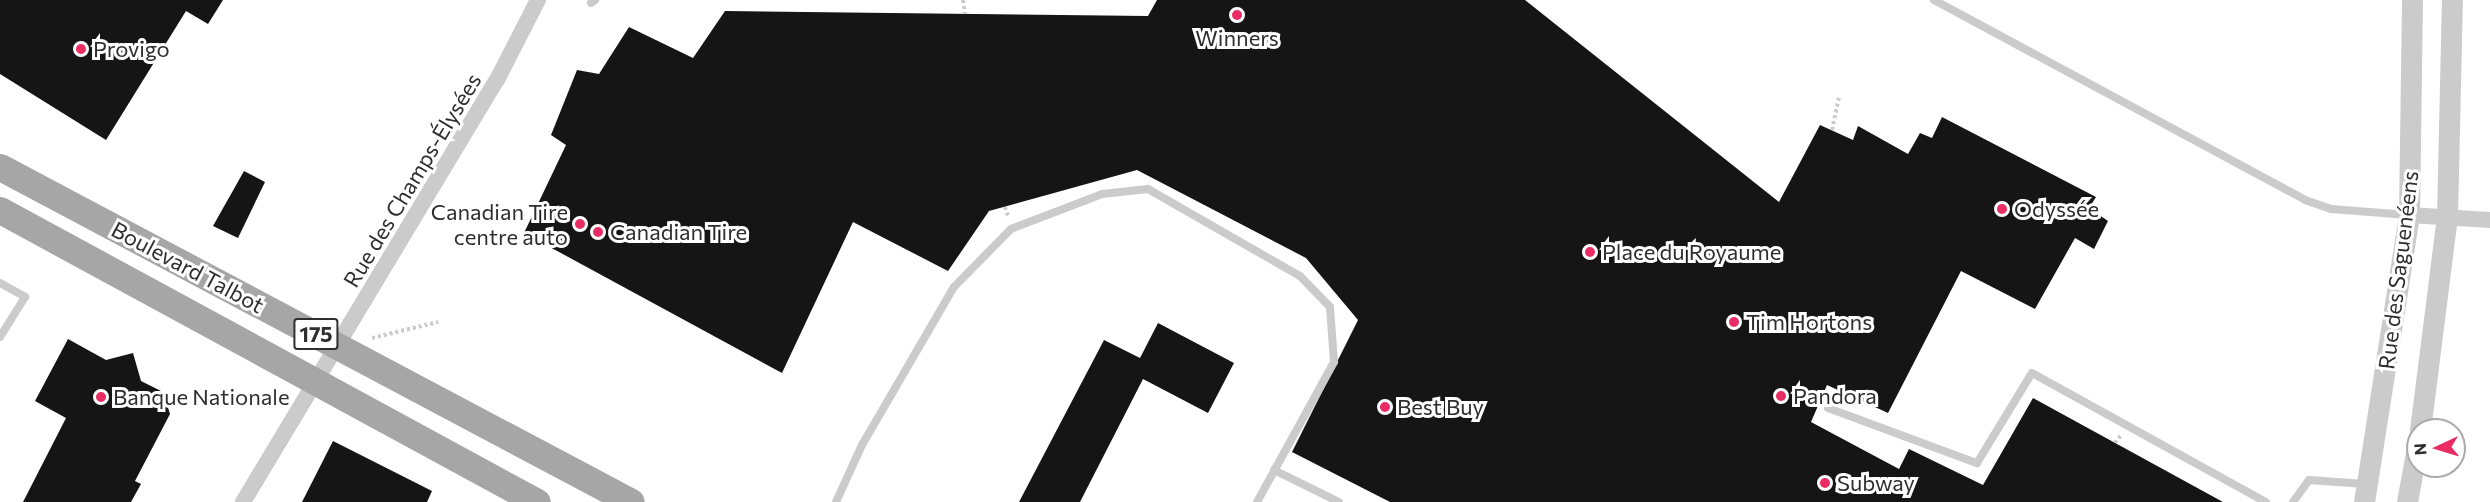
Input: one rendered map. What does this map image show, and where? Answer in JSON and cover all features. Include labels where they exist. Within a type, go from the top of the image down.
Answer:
[{"type":"main road","name":"Boulevard Talbot","points":[[0,167],[631,502]]},
{"type":"main road","name":"Boulevard Talbot","points":[[0,210],[315,386],[537,502]]},
{"type":"street","name":"Rue des Champs-Élysées","points":[[243,502],[315,386],[497,80],[538,0]]},
{"type":"street","name":"Rue des Saguenéens","points":[[2366,493],[2409,215],[2412,0]]},
{"type":"street","name":"Rue des Saguenéens","points":[[2422,418],[2447,217],[2452,0]]},
{"type":"street","points":[[2409,215],[2490,220]]},
{"type":"street","points":[[2407,502],[2411,478]]},
{"type":"lane","points":[[1934,0],[2304,200],[2331,209],[2409,215]]},
{"type":"lane","points":[[836,502],[862,445],[954,287],[1011,229],[1102,195],[1148,189],[1300,276],[1330,307],[1334,362],[1257,502]]},
{"type":"lane","points":[[0,283],[24,297],[0,338]]},
{"type":"lane","points":[[1828,408],[1977,463],[2032,373],[2266,502]]},
{"type":"lane","points":[[1274,470],[1339,502]]},
{"type":"lane","points":[[2293,502],[2309,480],[2366,493]]},
{"type":"path","points":[[963,0],[965,14]]},
{"type":"path","points":[[1832,130],[1839,98]]},
{"type":"path","points":[[339,346],[438,322]]},
{"type":"building","name":"Provigo","points":[[0,0],[223,0],[208,24],[186,11],[106,140],[0,74]]},
{"type":"building","name":"Place du Royaume","points":[[1157,0],[1525,0],[1779,202],[1820,125],[1853,140],[1858,126],[1908,154],[1920,133],[1932,138],[1942,117],[2096,197],[2089,208],[2108,221],[2094,249],[2075,238],[2035,309],[1961,271],[1888,413],[1827,385],[1811,422],[1899,469],[1909,449],[1983,485],[2033,398],[2223,502],[1390,502],[1292,452],[1358,320],[1306,258],[1137,170],[989,211],[948,271],[853,222],[782,373],[524,233],[566,145],[551,135],[577,70],[599,74],[629,27],[693,58],[725,11],[1148,16]]},
{"type":"building","points":[[244,171],[265,182],[238,238],[213,226]]},
{"type":"building","points":[[1158,323],[1234,363],[1208,413],[1143,379],[1080,502],[1019,502],[1104,340],[1140,358]]},
{"type":"building","points":[[68,339],[106,360],[133,353],[141,381],[163,392],[170,414],[135,481],[141,484],[131,502],[23,502],[66,418],[35,401]]},
{"type":"building","points":[[333,441],[432,491],[427,502],[302,502]]},
{"type":"place","name":"Winners","points":[[1237,15]]},
{"type":"place","name":"Provigo","points":[[81,49]]},
{"type":"place","name":"Odyssée","points":[[2002,209]]},
{"type":"place","name":"Canadian Tire centre auto","points":[[580,224]]},
{"type":"place","name":"Canadian Tire","points":[[598,232]]},
{"type":"place","name":"Place du Royaume","points":[[1590,252]]},
{"type":"place","name":"Tim Hortons","points":[[1734,322]]},
{"type":"place","name":"Pandora","points":[[1781,396]]},
{"type":"place","name":"Banque Nationale","points":[[101,397]]},
{"type":"place","name":"Best Buy","points":[[1385,407]]},
{"type":"place","name":"Subway","points":[[1825,483]]}]
